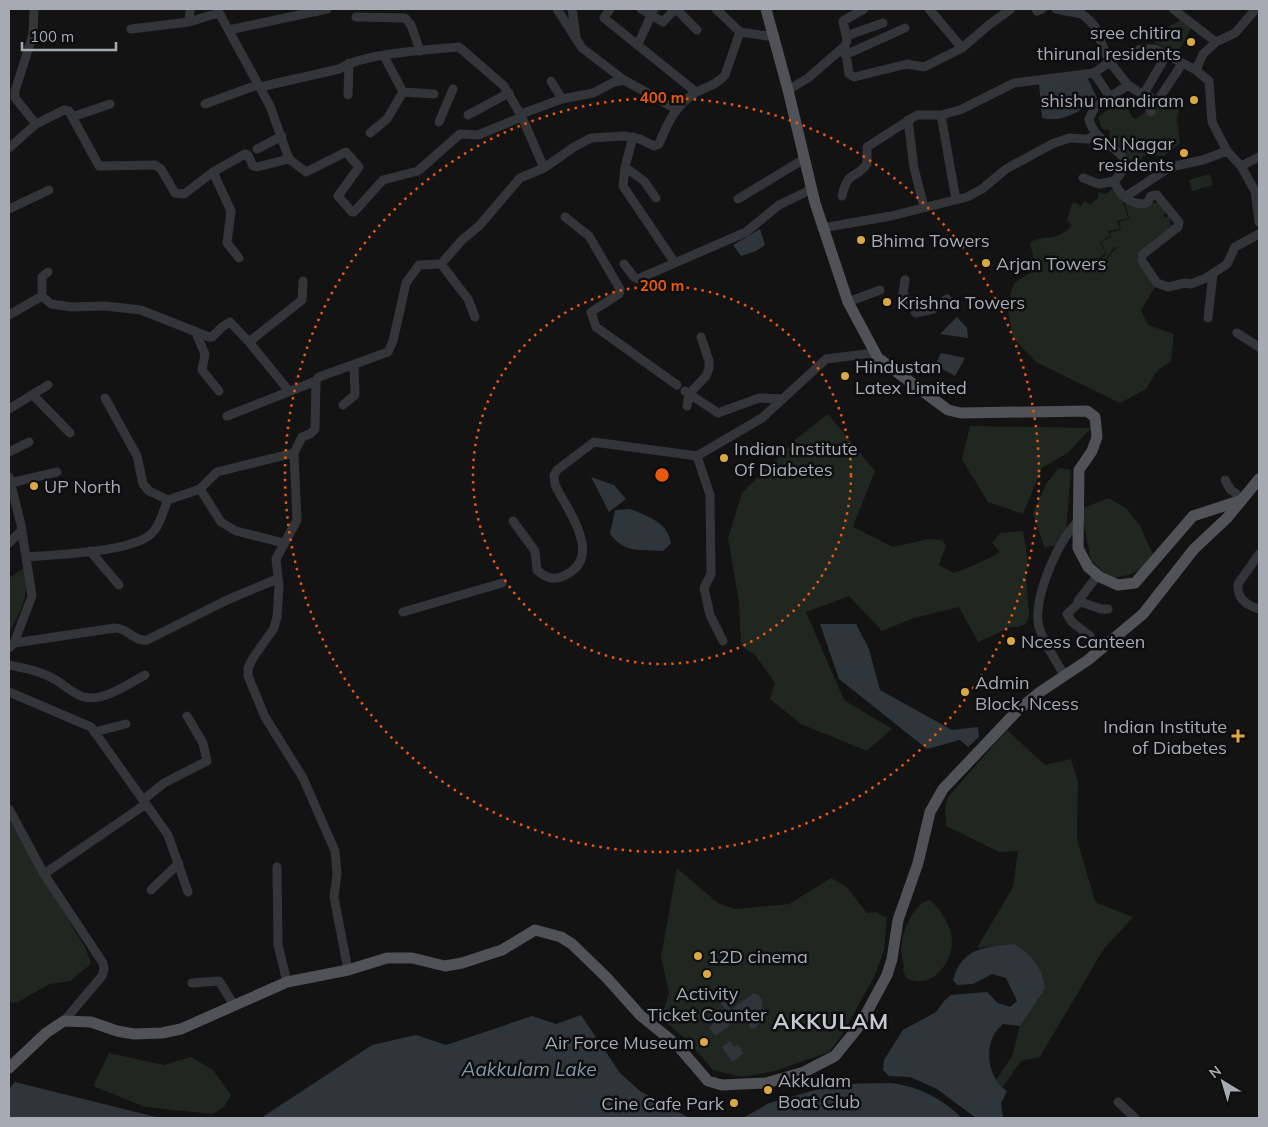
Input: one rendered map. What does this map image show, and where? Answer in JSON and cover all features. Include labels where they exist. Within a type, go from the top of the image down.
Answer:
[{"type":"main road","points":[[766,9],[775,37],[822,228],[848,302],[874,353],[884,365],[948,410],[961,413],[1087,411],[1095,417],[1097,437],[1092,451],[1079,470],[1078,548],[1088,567],[1098,575],[1118,585],[1135,583],[1182,525],[1193,516],[1243,500]]},
{"type":"main road","points":[[9,1068],[46,1033],[64,1021],[91,1022],[117,1032],[134,1034],[162,1033],[181,1029],[286,982],[348,970],[387,958],[412,958],[445,966],[462,963],[489,956],[527,934],[543,930],[561,936],[572,944],[607,978],[640,1015],[677,1045],[708,1081],[722,1085],[766,1083],[804,1072],[836,1056],[851,1039],[887,975],[892,959],[898,920],[918,863],[935,801],[943,789],[1017,711],[1064,675],[1088,660],[1143,614],[1194,549],[1227,518],[1259,479]]},
{"type":"street","points":[[34,9],[33,34],[16,83],[15,98],[36,124]]},
{"type":"street","points":[[189,22],[190,9]]},
{"type":"street","points":[[229,30],[327,9]]},
{"type":"street","points":[[557,9],[585,51],[624,80],[676,109]]},
{"type":"street","points":[[572,9],[577,40]]},
{"type":"street","points":[[610,9],[604,18],[696,92]]},
{"type":"street","points":[[641,9],[653,13],[663,22],[674,11],[678,11],[697,30]]},
{"type":"street","points":[[716,9],[740,32],[775,37]]},
{"type":"street","points":[[929,9],[962,48]]},
{"type":"street","points":[[858,10],[842,21],[846,36],[845,51],[849,74],[857,77],[907,64],[924,67],[962,48],[1011,9]]},
{"type":"street","points":[[1036,9],[1038,11],[1042,9]]},
{"type":"street","points":[[1056,9],[1082,14],[1090,21],[1095,27],[1109,61],[1128,85],[1156,103],[1182,64]]},
{"type":"street","points":[[1173,9],[1216,42]]},
{"type":"street","points":[[1196,70],[1203,54],[1216,42],[1235,33],[1256,9]]},
{"type":"street","points":[[131,29],[189,22],[218,11],[270,106],[289,159],[306,172],[346,152],[359,167],[338,196],[352,212],[383,180],[418,171],[460,134],[478,135],[562,99],[593,93],[624,80]]},
{"type":"street","points":[[638,44],[653,13]]},
{"type":"street","points":[[356,17],[405,18],[411,25],[420,51]]},
{"type":"street","points":[[846,36],[883,23]]},
{"type":"street","points":[[788,90],[845,51],[905,28]]},
{"type":"street","points":[[227,416],[316,381],[319,377],[388,352],[393,341],[409,277],[419,265],[441,264],[462,240],[479,226],[520,178],[544,168],[574,146],[591,138],[633,137],[654,146],[659,144],[676,109],[696,92],[720,81],[725,75],[740,32]]},
{"type":"street","points":[[205,104],[259,86],[339,69],[349,62],[459,47],[504,86],[509,93],[522,115],[544,168]]},
{"type":"street","points":[[842,196],[849,176],[867,164],[867,147],[917,115],[940,115],[970,107],[1014,83],[1094,72],[1109,61],[1142,49],[1155,49],[1196,70],[1209,81],[1212,122],[1226,151],[1241,166],[1255,190],[1259,222]]},
{"type":"street","points":[[1144,94],[1167,54]]},
{"type":"street","points":[[384,56],[403,92]]},
{"type":"street","points":[[348,95],[349,62]]},
{"type":"street","points":[[1094,72],[1110,97]]},
{"type":"street","points":[[551,81],[562,99]]},
{"type":"street","points":[[1083,178],[1099,184],[1114,181],[1125,169],[1125,161],[1120,153],[1095,135],[1089,119],[1095,107],[1128,85]]},
{"type":"street","points":[[438,122],[453,89]]},
{"type":"street","points":[[403,92],[434,94]]},
{"type":"street","points":[[370,134],[387,119],[403,92]]},
{"type":"street","points":[[468,116],[509,93]]},
{"type":"street","points":[[1144,94],[1151,112]]},
{"type":"street","points":[[72,117],[110,104]]},
{"type":"street","points":[[9,148],[36,124],[64,110],[69,111],[99,166],[154,165],[161,169],[175,193],[179,194],[184,194],[213,172],[245,154],[248,155],[252,166],[257,167],[289,159]]},
{"type":"street","points":[[940,115],[956,200]]},
{"type":"street","points":[[908,120],[913,159],[924,206]]},
{"type":"street","points":[[822,228],[891,216],[924,206],[956,200],[982,189],[1006,169],[1052,144],[1069,138],[1088,139],[1095,135]]},
{"type":"street","points":[[257,149],[282,136]]},
{"type":"street","points":[[633,137],[625,167],[623,182],[625,191],[675,263]]},
{"type":"street","points":[[1125,198],[1170,167],[1203,160],[1226,151]]},
{"type":"street","points":[[1241,166],[1259,157]]},
{"type":"street","points":[[738,199],[804,159]]},
{"type":"street","points":[[625,167],[644,181],[656,198]]},
{"type":"street","points":[[213,172],[231,211],[227,242],[238,258]]},
{"type":"street","points":[[1114,181],[1125,198],[1142,204],[1149,201],[1154,194],[1157,194],[1179,222],[1178,227],[1142,255],[1142,261],[1157,283],[1168,287],[1185,283],[1191,284],[1213,274],[1227,264],[1235,247],[1259,234]]},
{"type":"street","points":[[624,264],[636,279],[746,232],[779,205],[812,189]]},
{"type":"street","points":[[9,209],[49,190]]},
{"type":"street","points":[[566,217],[589,236],[620,289],[619,294],[591,312],[596,327],[677,385]]},
{"type":"street","points":[[441,264],[468,299],[475,317]]},
{"type":"street","points":[[48,272],[42,277],[42,296],[51,304],[72,307],[105,306],[141,310],[212,337],[230,322],[289,391]]},
{"type":"street","points":[[1208,318],[1213,274]]},
{"type":"street","points":[[905,280],[904,293],[916,313],[933,309],[948,299]]},
{"type":"street","points":[[249,342],[302,300],[303,281]]},
{"type":"street","points":[[848,302],[880,290]]},
{"type":"street","points":[[9,315],[42,296]]},
{"type":"street","points":[[195,331],[205,354],[202,370],[219,391]]},
{"type":"street","points":[[1237,333],[1259,347]]},
{"type":"street","points":[[687,406],[687,393],[706,376],[709,368],[709,361],[701,337]]},
{"type":"street","points":[[514,522],[535,551],[537,570],[545,577],[559,578],[572,572],[579,565],[584,554],[582,542],[554,485],[554,475],[557,470],[594,442],[697,456],[762,418],[826,359],[874,353]]},
{"type":"street","points":[[342,405],[356,395],[354,365]]},
{"type":"street","points":[[316,381],[315,429],[310,434],[302,437],[294,453],[297,520],[276,559],[278,604],[274,628],[253,658],[248,668],[248,676],[264,717],[304,778],[335,851],[337,874],[334,897],[348,970]]},
{"type":"street","points":[[9,409],[48,385]]},
{"type":"street","points":[[687,393],[718,413],[759,398],[783,399]]},
{"type":"street","points":[[33,395],[70,433]]},
{"type":"street","points":[[105,398],[137,456],[143,484],[149,491],[168,500],[200,489],[216,472],[294,453]]},
{"type":"street","points":[[9,452],[30,442]]},
{"type":"street","points":[[697,456],[710,495],[712,574],[704,588],[710,615],[722,641]]},
{"type":"street","points":[[11,646],[32,596],[22,530],[10,480],[57,472]]},
{"type":"street","points":[[1225,480],[1230,489],[1243,500]]},
{"type":"street","points":[[200,489],[221,522],[228,527],[257,538],[284,543]]},
{"type":"street","points":[[26,557],[90,551],[138,542],[146,538],[158,526],[168,500]]},
{"type":"street","points":[[1064,675],[1042,635],[1038,613],[1043,589],[1054,559],[1066,533],[1078,521]]},
{"type":"street","points":[[9,542],[22,530]]},
{"type":"street","points":[[90,551],[119,585]]},
{"type":"street","points":[[1259,554],[1238,584],[1240,599],[1248,605],[1259,609]]},
{"type":"street","points":[[1098,575],[1078,601],[1101,609],[1108,609]]},
{"type":"street","points":[[11,646],[115,628],[122,629],[137,640],[147,640],[227,600],[277,579]]},
{"type":"street","points":[[403,612],[502,584]]},
{"type":"street","points":[[1081,601],[1067,614],[1072,622],[1090,636]]},
{"type":"street","points":[[9,665],[52,678],[85,697],[95,697],[117,691],[145,675]]},
{"type":"street","points":[[9,692],[91,727],[168,835],[180,863],[188,892]]},
{"type":"street","points":[[44,874],[144,802],[164,784],[207,761],[203,743],[187,716]]},
{"type":"street","points":[[94,732],[126,724]]},
{"type":"street","points":[[9,809],[44,874],[92,946],[104,969],[98,982],[64,1021]]},
{"type":"street","points":[[151,890],[180,863]]},
{"type":"street","points":[[277,867],[278,944],[286,982]]},
{"type":"street","points":[[192,983],[219,980],[234,1005]]},
{"type":"street","points":[[1118,1102],[1135,1118]]},
{"type":"shaded area","points":[[1184,18],[1193,25],[1177,54],[1155,43],[1155,34]]},
{"type":"shaded area","points":[[1169,96],[1172,105],[1179,109],[1177,119],[1180,143],[1164,156],[1143,156],[1139,165],[1129,169],[1125,152],[1120,147],[1110,143],[1109,130],[1102,129],[1098,117],[1123,99],[1132,117],[1136,119],[1153,107],[1160,106]]},
{"type":"shaded area","points":[[1210,174],[1213,185],[1192,191],[1189,180]]},
{"type":"shaded area","points":[[1112,189],[1125,198],[1124,204],[1128,218],[1117,221],[1120,229],[1108,231],[1110,236],[1100,242],[1106,253],[1095,261],[1103,264],[1115,249],[1120,247],[1114,248],[1103,262],[1098,261],[1107,254],[1101,242],[1111,237],[1110,232],[1121,230],[1119,222],[1129,218],[1125,203],[1163,203],[1167,212],[1163,216],[1166,218],[1171,213],[1173,216],[1169,220],[1171,225],[1177,224],[1136,256],[1156,286],[1141,310],[1148,325],[1174,334],[1171,361],[1157,371],[1146,389],[1120,403],[1036,362],[1013,338],[1007,306],[1014,283],[1036,269],[1030,243],[1066,231],[1072,225],[1067,221],[1072,204],[1075,202],[1080,206],[1085,201],[1090,205],[1098,198],[1098,192],[1106,194]]},
{"type":"shaded area","points":[[828,414],[875,471],[853,527],[893,547],[928,539],[942,540],[946,546],[939,565],[954,573],[1000,552],[992,543],[1000,533],[1023,531],[1028,561],[1026,574],[1029,616],[1026,624],[1011,627],[978,642],[959,607],[914,618],[882,631],[849,596],[806,612],[844,700],[892,729],[867,751],[801,724],[770,699],[775,683],[755,655],[741,646],[739,603],[728,538],[742,493],[796,439]]},
{"type":"shaded area","points":[[970,426],[1091,428],[1069,452],[1042,468],[1023,514],[988,502],[962,459]]},
{"type":"shaded area","points":[[1059,468],[1071,470],[1065,545],[1044,547],[1033,513],[1046,484]]},
{"type":"shaded area","points":[[1108,498],[1126,508],[1140,526],[1154,557],[1135,572],[1111,578],[1091,561],[1081,509]]},
{"type":"shaded area","points":[[24,568],[26,586],[24,602],[9,633],[9,578]]},
{"type":"shaded area","points":[[1007,730],[1045,765],[1071,759],[1078,782],[1077,839],[1094,898],[1097,903],[1133,917],[1103,950],[1040,1057],[1021,1061],[1002,1088],[995,1082],[1012,1056],[1020,1026],[1045,989],[1015,944],[977,948],[1013,887],[1018,851],[999,852],[946,826],[945,808],[948,797]]},
{"type":"shaded area","points":[[9,820],[86,949],[91,964],[70,981],[50,984],[18,1002],[9,1003]]},
{"type":"shaded area","points":[[677,868],[718,903],[734,909],[789,904],[831,878],[846,886],[867,913],[876,912],[887,918],[884,950],[875,975],[842,1035],[829,1052],[775,1071],[741,1077],[713,1070],[691,1044],[661,1018],[669,993],[661,957]]},
{"type":"shaded area","points":[[930,900],[948,924],[952,943],[947,962],[941,971],[925,981],[916,981],[906,978],[903,970],[904,964],[901,956],[901,947],[906,927],[911,917],[923,903]]},
{"type":"shaded area","points":[[109,1053],[164,1065],[191,1057],[213,1070],[231,1095],[224,1107],[213,1114],[145,1107],[93,1086]]},
{"type":"water","points":[[1087,77],[1097,98],[1071,115],[1057,119],[1042,118],[1039,84]]},
{"type":"water","points":[[760,229],[765,245],[756,251],[741,256],[733,245]]},
{"type":"water","points":[[957,317],[967,328],[968,338],[940,334]]},
{"type":"water","points":[[941,353],[965,358],[955,376],[935,365]]},
{"type":"water","points":[[591,477],[614,485],[626,499],[609,512]]},
{"type":"water","points":[[630,509],[656,521],[666,530],[671,543],[663,551],[627,548],[610,534],[615,510]]},
{"type":"water","points":[[820,624],[856,624],[869,649],[880,690],[952,730],[978,727],[979,737],[968,747],[960,740],[927,749],[839,679]]},
{"type":"water","points":[[1015,944],[1036,963],[1042,974],[1045,989],[1020,1026],[1003,1024],[996,1031],[992,1039],[989,1059],[991,1068],[1000,1085],[1007,1091],[1001,1103],[1003,1118],[976,1118],[937,1089],[910,1077],[889,1076],[883,1070],[884,1060],[903,1030],[936,1012],[951,995],[987,992],[998,1003],[1010,1007],[1017,1001],[1006,978],[992,974],[973,984],[957,985],[953,980],[962,961],[969,955],[985,948]]},
{"type":"water","points":[[752,994],[757,994],[762,999],[762,1016],[757,1026],[754,1029],[750,1028],[746,1018],[742,1016],[715,1036],[709,1027],[727,1012],[717,998],[721,995],[731,1010]]},
{"type":"water","name":"Aakkulam Lake","points":[[581,1015],[620,1073],[640,1091],[689,1118],[261,1118],[372,1045],[416,1035],[446,1045],[532,1016],[556,1024]]},
{"type":"water","points":[[730,1041],[734,1047],[738,1045],[744,1053],[732,1062],[722,1047]]},
{"type":"water","points":[[15,1082],[160,1118],[9,1118],[9,1089]]},
{"type":"water","points":[[891,1083],[911,1087],[930,1094],[962,1118],[743,1118],[769,1103],[837,1084]]},
{"type":"place","name":"sree chitira thirunal residents","points":[[1191,42]]},
{"type":"place","name":"shishu mandiram","points":[[1194,100]]},
{"type":"place","name":"SN Nagar residents","points":[[1184,153]]},
{"type":"place","name":"Bhima Towers","points":[[861,240]]},
{"type":"place","name":"Arjan Towers","points":[[986,263]]},
{"type":"place","name":"Krishna Towers","points":[[887,302]]},
{"type":"place","name":"Hindustan Latex Limited","points":[[845,376]]},
{"type":"place","name":"Indian Institute Of Diabetes","points":[[724,458]]},
{"type":"place","name":"UP North","points":[[34,486]]},
{"type":"place","name":"Ncess Canteen","points":[[1011,641]]},
{"type":"place","name":"Admin Block, Ncess","points":[[965,692]]},
{"type":"place","name":"Indian Institute of Diabetes","points":[[1238,736]]},
{"type":"place","name":"12D cinema","points":[[698,956]]},
{"type":"place","name":"Activity Ticket Counter","points":[[707,974]]},
{"type":"place","name":"Air Force Museum","points":[[704,1042]]},
{"type":"place","name":"Akkulam Boat Club","points":[[768,1090]]},
{"type":"place","name":"Cine Cafe Park","points":[[734,1103]]},
{"type":"district","name":"AKKULAM","points":[[831,1021]]}]
